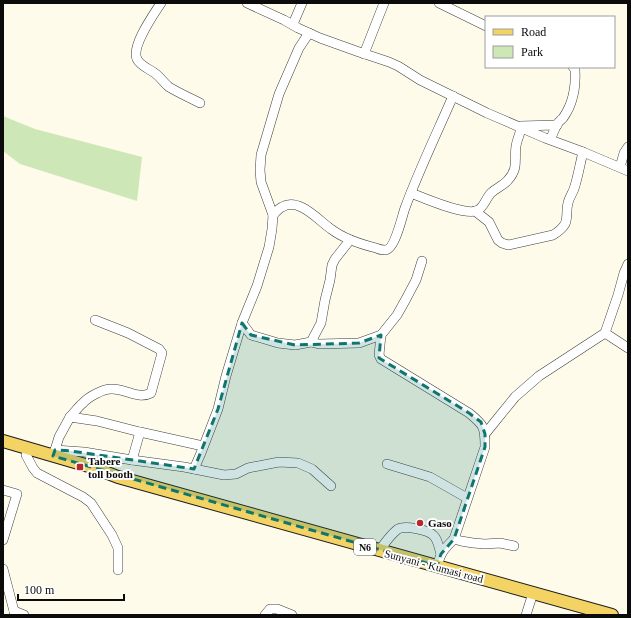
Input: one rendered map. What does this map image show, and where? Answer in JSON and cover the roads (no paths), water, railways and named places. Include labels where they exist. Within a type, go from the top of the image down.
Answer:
[{"type":"main road","name":"N6","points":[[3,442],[54,453],[118,477]]},
{"type":"main road","name":"N6","points":[[3,447],[90,474],[118,477]]},
{"type":"main road","name":"Sunyani - Kumasi road","points":[[118,477],[612,615]]},
{"type":"street","points":[[161,3],[143,31],[136,47],[135,54],[140,63],[156,74],[169,87],[200,103]]},
{"type":"street","points":[[247,3],[320,38],[398,66],[420,80],[486,113],[624,169],[624,153],[628,147]]},
{"type":"street","points":[[299,48],[295,26],[302,3]]},
{"type":"street","points":[[364,54],[384,3]]},
{"type":"street","points":[[439,3],[485,26]]},
{"type":"street","points":[[194,469],[218,409],[242,323],[257,286],[272,229],[273,215],[261,182],[261,155],[279,94],[299,48],[309,33]]},
{"type":"street","points":[[550,140],[557,125],[568,110],[571,101],[576,79],[574,68]]},
{"type":"street","points":[[273,215],[286,205],[300,206],[331,229],[350,240],[371,247],[384,250],[388,249],[395,237],[411,193],[453,96]]},
{"type":"street","points":[[519,127],[557,125]]},
{"type":"street","points":[[411,193],[458,210],[470,212],[480,209],[491,192],[509,180],[514,171],[516,165],[516,146],[519,127]]},
{"type":"street","points":[[475,211],[489,222],[498,240],[508,245],[553,235],[560,231],[566,221],[566,209],[576,183],[583,152]]},
{"type":"street","points":[[311,342],[321,323],[332,265],[350,240]]},
{"type":"street","points":[[242,323],[251,335],[278,343],[295,345],[311,342],[319,344],[359,343],[381,335],[397,315],[416,280],[422,260]]},
{"type":"street","points":[[485,434],[515,397],[539,376],[604,333],[628,264]]},
{"type":"street","points":[[96,320],[128,333],[159,349],[162,353],[151,393],[142,395],[112,388],[104,390],[84,401],[70,417],[59,436],[54,453],[84,452],[224,474],[236,474],[248,468],[279,462],[298,463],[312,469],[331,486]]},
{"type":"street","points":[[604,333],[628,348]]},
{"type":"street","points":[[381,335],[380,359],[469,413],[481,422],[485,434],[484,447],[454,539],[441,554],[437,566]]},
{"type":"street","points":[[70,417],[97,421],[203,446]]},
{"type":"street","points":[[132,460],[140,432]]},
{"type":"street","points":[[26,455],[32,468],[37,473],[83,497],[91,503],[112,535],[118,548],[118,570]]},
{"type":"street","points":[[387,464],[430,477],[467,498]]},
{"type":"street","points":[[3,490],[17,494],[3,540]]},
{"type":"street","points":[[379,551],[396,530],[402,527],[431,532],[436,537],[441,554]]},
{"type":"street","points":[[454,539],[473,543],[500,543],[514,546]]},
{"type":"street","points":[[3,569],[14,613],[24,615]]},
{"type":"street","points":[[526,615],[533,593]]},
{"type":"street","points":[[265,615],[270,610],[277,609],[292,615]]},
{"type":"place","name":"Tabere toll booth","points":[[80,467]]},
{"type":"place","name":"Gaso","points":[[420,523]]}]
